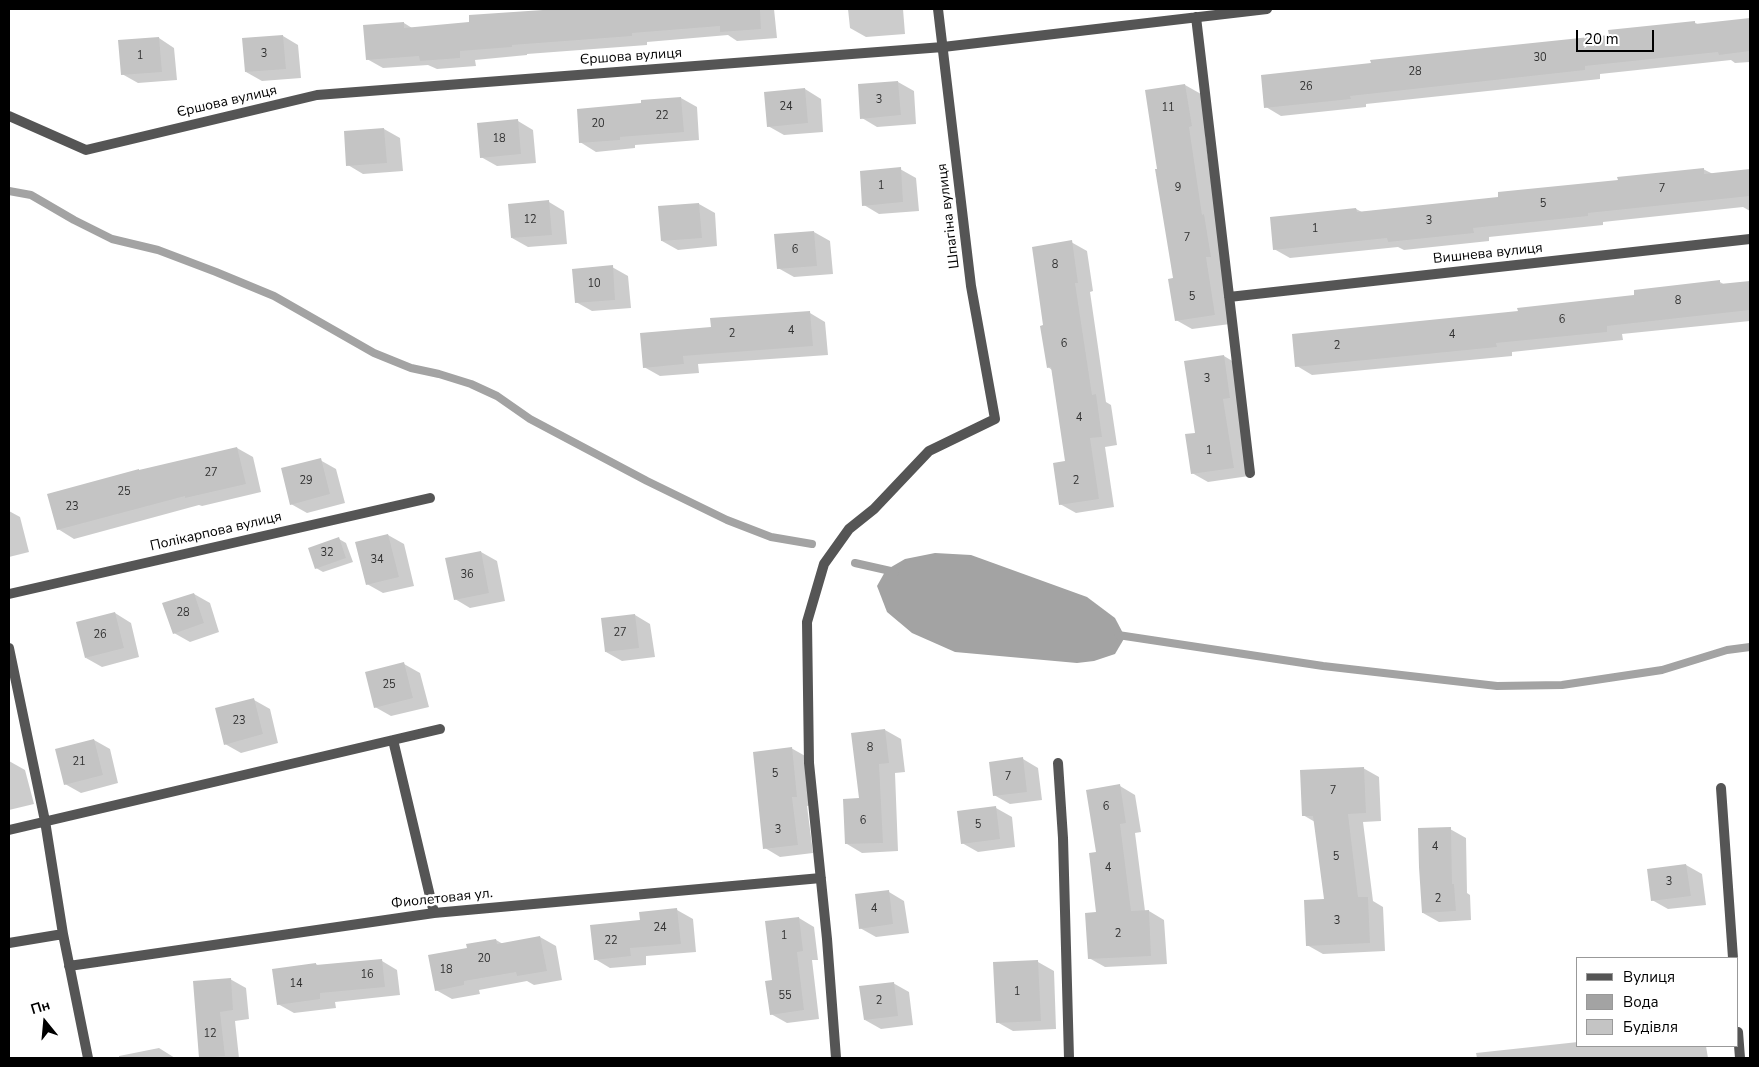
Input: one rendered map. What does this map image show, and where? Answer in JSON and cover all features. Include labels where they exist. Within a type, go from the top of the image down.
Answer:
[{"type":"street","name":"Шпагіна вулиця","points":[[821,878],[809,764],[807,622],[824,564],[850,529],[874,508],[929,451],[995,419],[971,286],[938,9]]},
{"type":"street","name":"Єршова вулиця","points":[[9,116],[86,150],[317,95],[942,47],[1267,9]]},
{"type":"street","points":[[1196,17],[1250,474]]},
{"type":"street","name":"Вишнева вулиця","points":[[1229,297],[1750,239]]},
{"type":"street","name":"Полікарпова вулиця","points":[[9,594],[430,498]]},
{"type":"street","points":[[9,648],[45,821],[63,934],[88,1058]]},
{"type":"street","points":[[9,830],[440,729]]},
{"type":"street","points":[[394,740],[434,913]]},
{"type":"street","points":[[1058,763],[1063,838],[1069,1058]]},
{"type":"street","points":[[1721,788],[1733,957]]},
{"type":"street","points":[[821,878],[836,1058]]},
{"type":"street","name":"Фиолетовая ул.","points":[[69,966],[434,913],[821,878]]},
{"type":"street","points":[[9,943],[63,934]]},
{"type":"street","points":[[1739,1045],[1740,1058]]},
{"type":"water","points":[[935,553],[971,555],[1087,597],[1115,618],[1125,637],[1115,654],[1094,661],[1077,663],[955,652],[912,633],[887,612],[877,586],[886,570],[905,559]]},
{"type":"building","points":[[542,9],[760,9],[761,29],[720,32],[720,26],[632,33],[632,36],[460,51],[460,58],[420,61],[419,56],[366,60],[363,25],[404,22],[404,28],[469,22],[469,15]]},
{"type":"building","points":[[1750,18],[1750,51],[1719,55],[1718,52],[1585,66],[1585,70],[1350,96],[1351,99],[1264,108],[1261,75],[1371,63],[1370,60],[1609,35],[1608,30],[1695,21],[1695,24]]},
{"type":"building","points":[[283,35],[286,69],[245,72],[242,38]]},
{"type":"building","points":[[159,37],[162,72],[121,75],[118,40]]},
{"type":"building","points":[[898,81],[901,115],[860,119],[858,84]]},
{"type":"building","points":[[1185,84],[1192,126],[1189,127],[1202,215],[1204,214],[1211,257],[1206,257],[1215,315],[1175,321],[1168,279],[1173,278],[1155,169],[1157,169],[1145,90]]},
{"type":"building","points":[[805,88],[808,123],[767,127],[764,92]]},
{"type":"building","points":[[681,97],[684,132],[620,137],[620,140],[579,143],[577,109],[641,103],[641,100]]},
{"type":"building","points":[[518,119],[521,154],[480,158],[477,123]]},
{"type":"building","points":[[384,128],[387,163],[346,166],[344,131]]},
{"type":"building","points":[[901,167],[903,202],[862,206],[860,171]]},
{"type":"building","points":[[1704,168],[1704,174],[1750,169],[1750,196],[1588,213],[1588,216],[1473,228],[1474,233],[1388,242],[1387,238],[1273,250],[1270,217],[1356,208],[1357,212],[1498,197],[1498,192],[1618,180],[1617,177]]},
{"type":"building","points":[[549,200],[552,235],[511,238],[508,204]]},
{"type":"building","points":[[699,203],[702,238],[661,241],[658,206]]},
{"type":"building","points":[[814,231],[817,266],[777,269],[774,234]]},
{"type":"building","points":[[1072,240],[1078,283],[1075,283],[1092,395],[1096,394],[1102,437],[1090,438],[1099,499],[1059,505],[1053,463],[1065,461],[1051,367],[1047,368],[1040,326],[1043,325],[1032,247]]},
{"type":"building","points":[[613,265],[615,300],[575,303],[572,269]]},
{"type":"building","points":[[1720,280],[1720,284],[1750,281],[1750,310],[1607,326],[1607,332],[1496,343],[1497,347],[1295,367],[1292,334],[1518,311],[1517,308],[1634,295],[1634,290]]},
{"type":"building","points":[[810,311],[813,346],[683,356],[684,364],[643,368],[640,333],[711,327],[710,318]]},
{"type":"building","points":[[1224,355],[1230,398],[1223,399],[1234,468],[1191,474],[1185,434],[1195,433],[1184,361]]},
{"type":"building","points":[[237,447],[246,484],[185,498],[185,496],[57,530],[47,494],[139,469]]},
{"type":"building","points":[[321,458],[330,494],[290,505],[281,468]]},
{"type":"building","points":[[388,534],[399,577],[366,585],[355,542]]},
{"type":"building","points":[[339,537],[346,558],[315,569],[308,548]]},
{"type":"building","points":[[481,551],[489,593],[454,600],[445,558]]},
{"type":"building","points":[[194,593],[204,623],[173,634],[162,603]]},
{"type":"building","points":[[115,612],[124,648],[85,658],[76,622]]},
{"type":"building","points":[[635,614],[639,648],[605,652],[601,618]]},
{"type":"building","points":[[404,662],[413,698],[374,708],[365,672]]},
{"type":"building","points":[[254,698],[263,734],[224,745],[215,708]]},
{"type":"building","points":[[885,729],[889,763],[879,764],[883,843],[845,844],[843,799],[859,798],[851,733]]},
{"type":"building","points":[[94,739],[103,775],[64,785],[55,749]]},
{"type":"building","points":[[792,747],[797,797],[792,797],[798,845],[763,849],[753,752]]},
{"type":"building","points":[[1023,757],[1027,792],[993,796],[989,762]]},
{"type":"building","points":[[1364,767],[1366,813],[1348,814],[1358,897],[1368,897],[1370,943],[1306,946],[1304,900],[1324,899],[1313,816],[1302,816],[1300,770]]},
{"type":"building","points":[[1120,784],[1126,823],[1120,824],[1131,911],[1149,910],[1151,956],[1088,959],[1085,913],[1096,912],[1089,853],[1096,852],[1086,790]]},
{"type":"building","points":[[996,806],[1000,839],[961,844],[957,811]]},
{"type":"building","points":[[1451,827],[1452,884],[1454,884],[1456,911],[1422,913],[1418,828]]},
{"type":"building","points":[[1686,864],[1691,896],[1651,901],[1647,869]]},
{"type":"building","points":[[889,890],[893,924],[859,929],[855,894]]},
{"type":"building","points":[[677,908],[681,944],[630,948],[631,956],[594,960],[590,925],[640,920],[639,912]]},
{"type":"building","points":[[799,917],[803,951],[797,952],[804,1010],[770,1015],[765,981],[772,980],[765,921]]},
{"type":"building","points":[[540,936],[547,971],[517,976],[516,972],[464,981],[464,985],[435,991],[428,955],[467,948],[466,944],[496,939],[497,944]]},
{"type":"building","points":[[382,959],[385,987],[320,993],[320,999],[277,1005],[272,969],[316,963],[316,965]]},
{"type":"building","points":[[1038,960],[1041,1021],[996,1023],[993,962]]},
{"type":"building","points":[[231,978],[233,1010],[220,1012],[225,1056],[199,1058],[193,981]]},
{"type":"building","points":[[894,982],[898,1016],[864,1020],[859,986]]},
{"type":"waterway","points":[[9,191],[31,195],[112,239],[158,250],[274,296],[374,353],[411,368],[471,384],[497,396],[530,419],[647,481],[727,520],[771,537],[812,544]]},
{"type":"waterway","points":[[855,563],[895,572]]},
{"type":"waterway","points":[[1118,635],[1323,666],[1497,686],[1562,685],[1662,670],[1727,650],[1750,647]]}]
